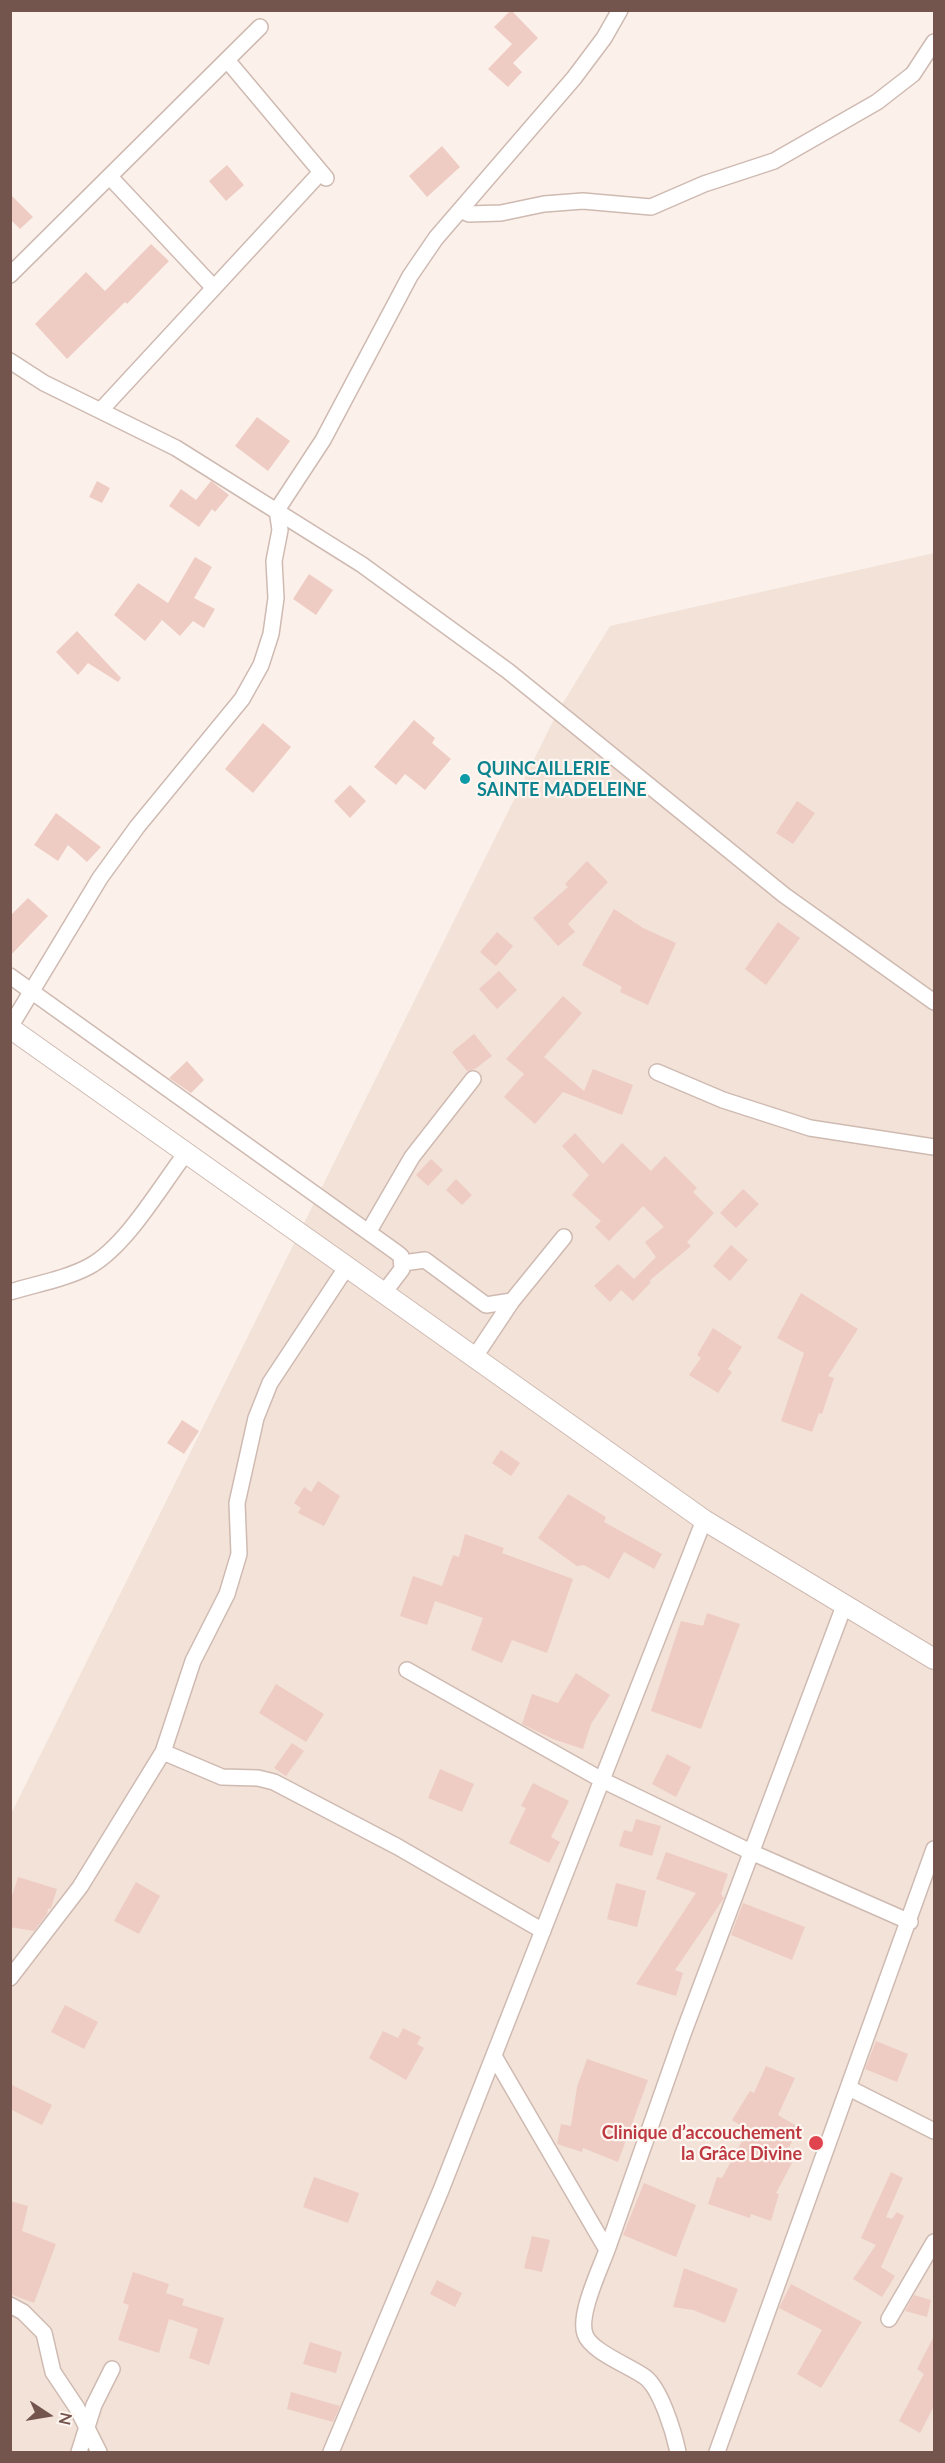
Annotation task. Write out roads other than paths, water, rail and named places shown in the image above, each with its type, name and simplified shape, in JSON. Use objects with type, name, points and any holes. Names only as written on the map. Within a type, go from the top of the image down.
[{"type":"street","points":[[621,10],[604,38],[574,78],[436,238],[410,276],[322,440],[277,510],[280,530],[274,561],[276,598],[271,634],[261,665],[242,699],[137,827],[100,878],[10,1028],[704,1520],[934,1659]]},
{"type":"street","points":[[10,275],[260,27]]},
{"type":"street","points":[[460,210],[469,214],[501,213],[544,204],[583,201],[651,207],[704,184],[774,161],[877,102],[913,74],[934,42]]},
{"type":"street","points":[[101,410],[323,175],[227,60]]},
{"type":"street","points":[[110,177],[214,288]]},
{"type":"street","points":[[10,361],[44,382],[176,448],[361,564],[508,671],[784,895],[934,1002]]},
{"type":"street","points":[[10,976],[401,1256],[402,1269],[383,1294]]},
{"type":"street","points":[[657,1072],[723,1100],[810,1128],[934,1147]]},
{"type":"street","points":[[369,1231],[412,1157],[474,1079]]},
{"type":"street","points":[[10,1292],[72,1274],[101,1259],[134,1222],[186,1153]]},
{"type":"street","points":[[474,1358],[512,1301],[564,1237]]},
{"type":"street","points":[[403,1263],[425,1260],[486,1305],[512,1301]]},
{"type":"street","points":[[10,1978],[80,1887],[163,1752],[193,1661],[227,1594],[239,1554],[237,1503],[256,1418],[270,1383],[346,1268]]},
{"type":"street","points":[[331,2452],[436,2201],[704,1520]]},
{"type":"street","points":[[678,2452],[674,2431],[647,2378],[592,2345],[585,2336],[583,2326],[589,2300],[607,2250],[843,1606]]},
{"type":"street","points":[[407,1670],[602,1780],[751,1852],[910,1922]]},
{"type":"street","points":[[163,1752],[222,1777],[258,1778],[274,1782],[398,1847],[543,1931]]},
{"type":"street","points":[[717,2452],[910,1922],[934,1849]]},
{"type":"street","points":[[494,2056],[607,2250]]},
{"type":"street","points":[[849,2088],[934,2131]]},
{"type":"street","points":[[889,2319],[934,2242]]},
{"type":"street","points":[[10,2305],[23,2312],[44,2333],[53,2372],[77,2408],[99,2452]]},
{"type":"street","points":[[79,2452],[86,2428],[112,2369]]},
{"type":"place","name":"QUINCAILLERIE SAINTE MADELEINE","points":[[465,779]]},
{"type":"place","name":"Clinique d’accouchement la Grâce Divine","points":[[816,2143]]}]
